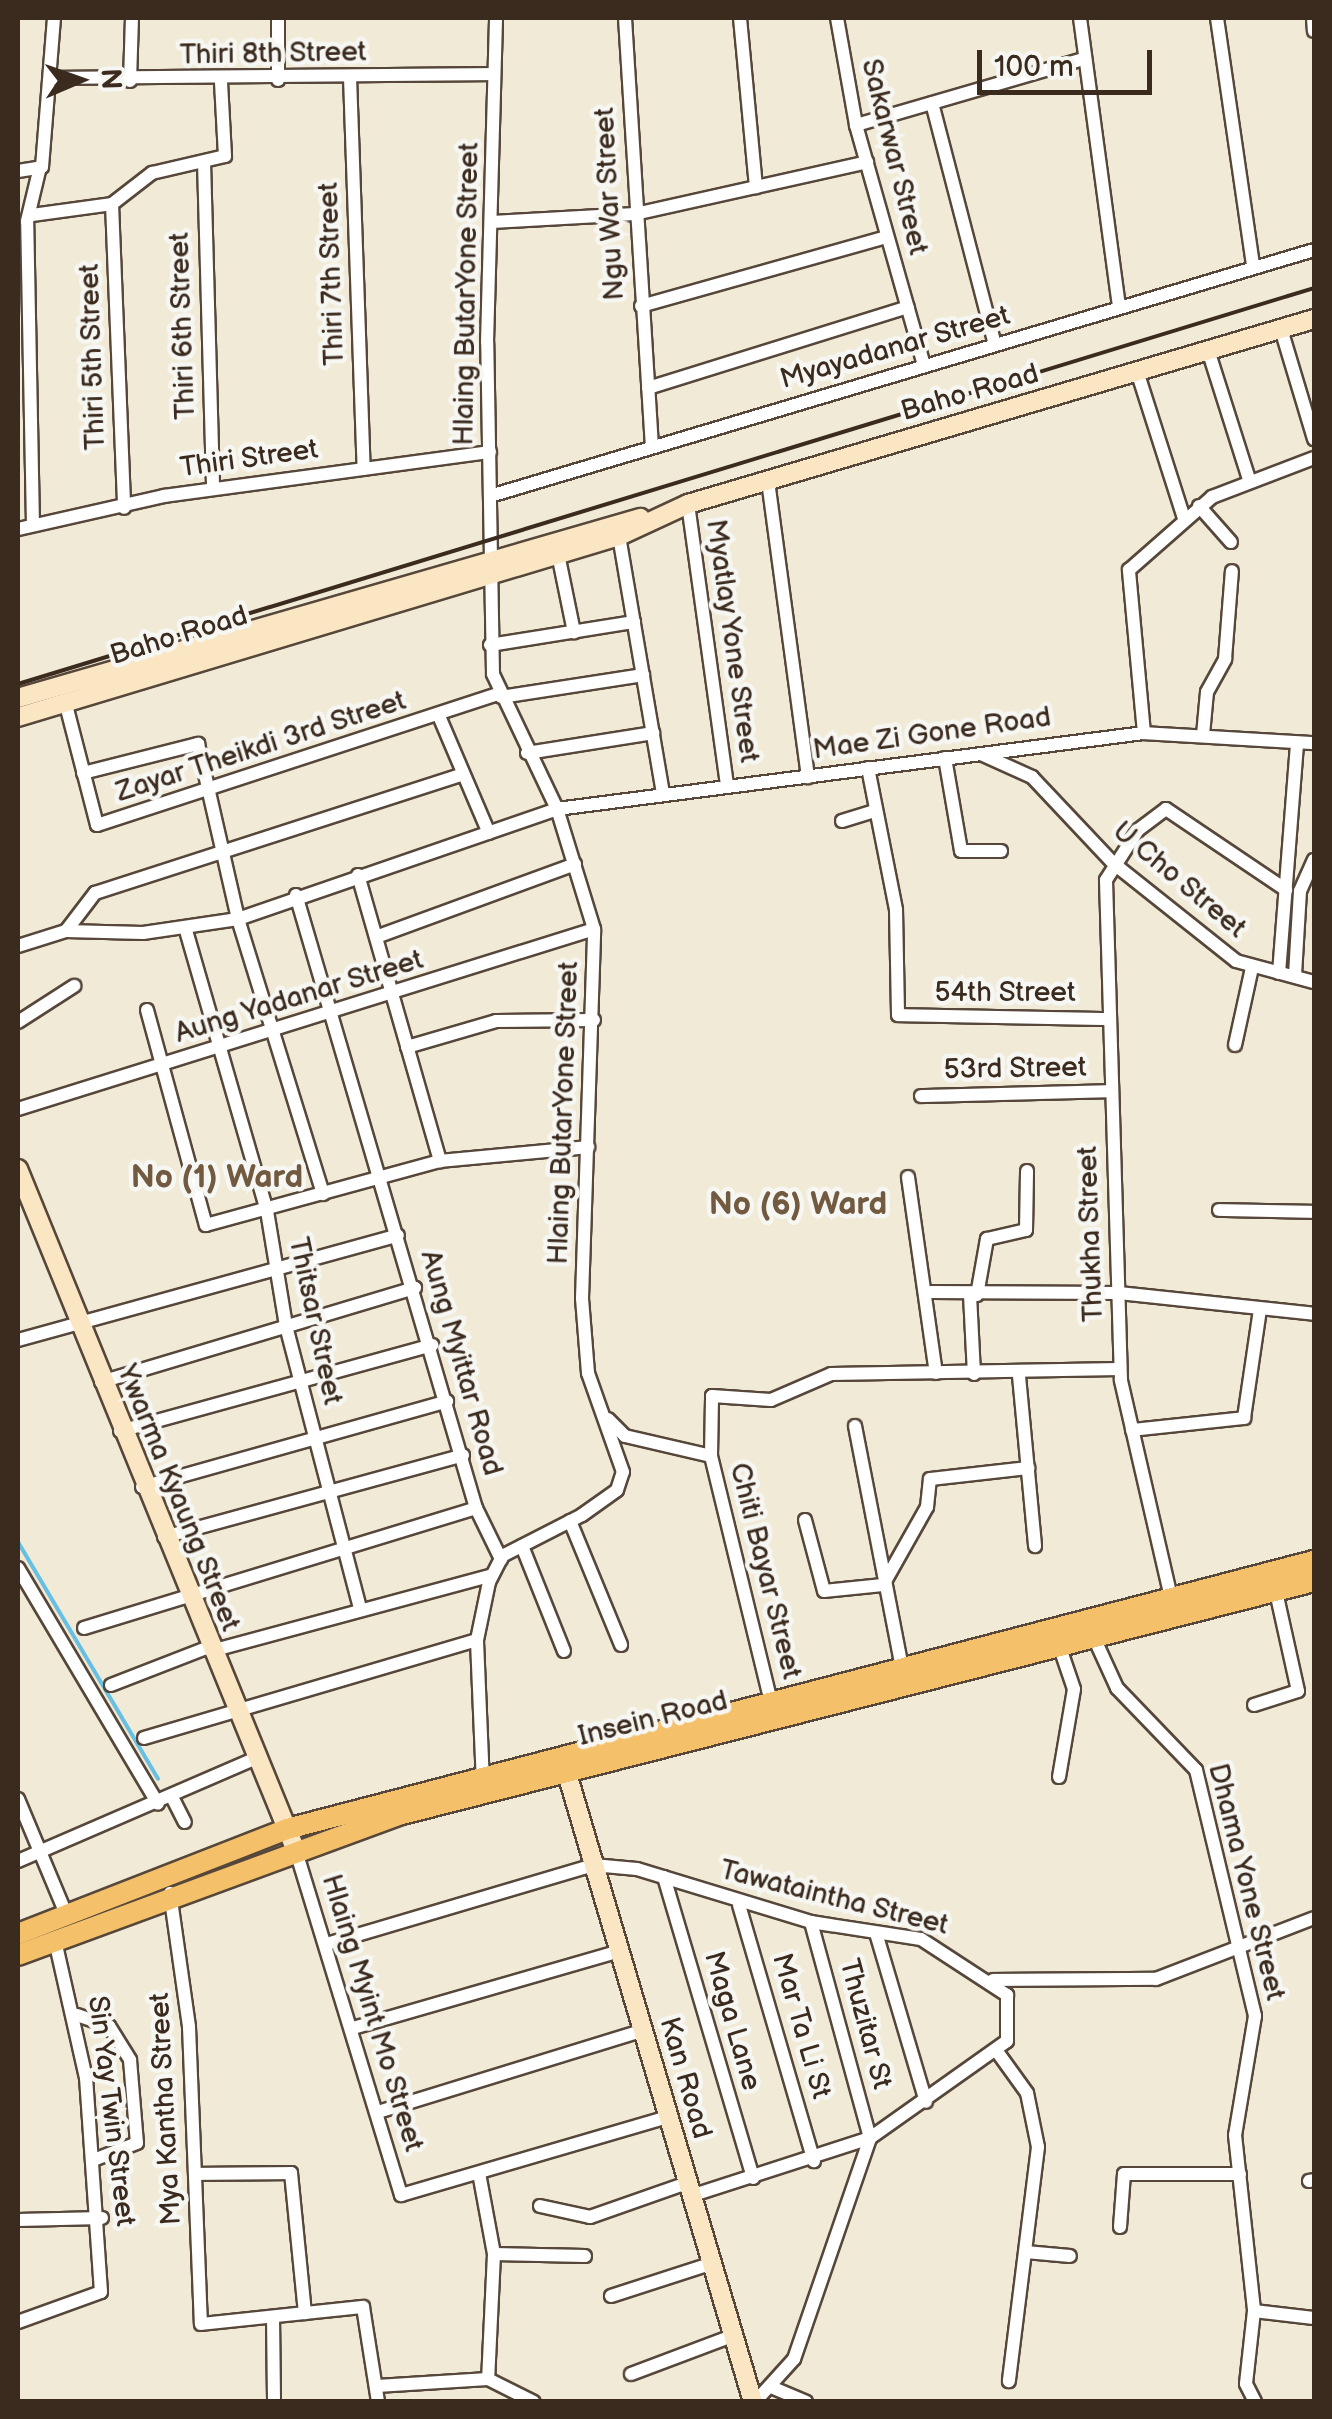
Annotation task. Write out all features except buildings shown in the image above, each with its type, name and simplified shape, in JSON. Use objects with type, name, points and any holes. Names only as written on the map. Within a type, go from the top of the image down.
[{"type":"main road","name":"Baho Road","points":[[18,716],[641,518],[1314,319]]},
{"type":"main road","name":"Baho Road","points":[[18,698],[490,566],[558,554],[619,536],[641,518]]},
{"type":"main road","name":"Ywarma Kyaung Street","points":[[18,1169],[142,1487],[291,1838]]},
{"type":"main road","name":"Insein Road","points":[[18,1934],[291,1838],[563,1761],[1272,1581],[1314,1561]]},
{"type":"main road","name":"Insein Road","points":[[1272,1581],[1314,1581]]},
{"type":"main road","name":"Insein Road","points":[[563,1761],[770,1698],[1059,1646],[1090,1628]]},
{"type":"main road","name":"Kan Road","points":[[563,1761],[754,2402]]},
{"type":"main road","name":"Insein Road","points":[[18,1954],[170,1893],[291,1838],[402,1814],[483,1783]]},
{"type":"street","points":[[33,525],[32,215],[53,78],[54,18]]},
{"type":"street","points":[[130,81],[132,18]]},
{"type":"street","points":[[278,18],[278,80]]},
{"type":"street","name":"Hlaing ButarYone Street","points":[[496,18],[490,645],[500,695],[557,809],[594,930],[582,1298],[588,1373],[623,1472],[617,1490],[500,1559]]},
{"type":"street","name":"Ngu War Street","points":[[624,18],[652,446]]},
{"type":"street","points":[[740,18],[756,187]]},
{"type":"street","name":"Sakarwar Street","points":[[837,18],[856,125],[924,365]]},
{"type":"street","points":[[1080,18],[1119,307]]},
{"type":"street","points":[[1216,18],[1253,266]]},
{"type":"street","points":[[1313,18],[1314,30]]},
{"type":"street","points":[[856,125],[1083,59]]},
{"type":"street","name":"Thiri 8th Street","points":[[53,78],[278,80],[494,74]]},
{"type":"street","name":"Thiri 7th Street","points":[[350,78],[364,469]]},
{"type":"street","points":[[32,215],[112,204],[152,173],[225,156],[222,80]]},
{"type":"street","points":[[932,103],[995,344]]},
{"type":"street","name":"Thiri 6th Street","points":[[204,162],[213,489]]},
{"type":"street","points":[[492,222],[635,214],[867,162]]},
{"type":"street","points":[[18,170],[41,169]]},
{"type":"street","name":"Thiri 5th Street","points":[[112,204],[124,508]]},
{"type":"street","points":[[641,306],[887,237]]},
{"type":"street","name":"Myayadanar Street","points":[[490,496],[1314,250]]},
{"type":"street","points":[[648,388],[908,307]]},
{"type":"street","points":[[1281,329],[1314,439]]},
{"type":"street","points":[[1208,350],[1249,479]]},
{"type":"street","points":[[1137,372],[1184,518]]},
{"type":"street","name":"Thiri Street","points":[[18,530],[213,489],[490,452]]},
{"type":"street","points":[[1144,733],[1129,570],[1200,506],[1249,479],[1314,458]]},
{"type":"street","points":[[768,480],[808,777]]},
{"type":"street","name":"Myatlay Yone Street","points":[[688,504],[727,786]]},
{"type":"street","points":[[1200,506],[1231,542]]},
{"type":"street","points":[[619,536],[663,794]]},
{"type":"street","points":[[558,554],[574,632]]},
{"type":"street","points":[[1203,735],[1207,692],[1225,659],[1232,572]]},
{"type":"street","points":[[490,645],[634,622]]},
{"type":"street","name":"Zayar Theikdi 3rd Street","points":[[83,773],[97,825],[500,695],[643,675]]},
{"type":"street","points":[[65,701],[83,773],[198,744],[238,918],[323,1194]]},
{"type":"street","points":[[439,716],[489,833]]},
{"type":"street","points":[[526,753],[653,733]]},
{"type":"street","name":"Mae Zi Gone Road","points":[[18,946],[66,931],[185,926],[238,918],[296,895],[557,809],[978,754],[1026,744],[1144,733],[1314,743]]},
{"type":"street","points":[[1279,972],[1297,742]]},
{"type":"street","points":[[1026,744],[1032,776]]},
{"type":"street","name":"U Cho Street","points":[[978,754],[1032,776],[1112,863],[1252,968],[1314,982]]},
{"type":"street","points":[[945,758],[961,851],[1001,851]]},
{"type":"street","points":[[842,821],[875,812],[868,768]]},
{"type":"street","points":[[66,931],[95,893],[462,775]]},
{"type":"street","points":[[1112,863],[1154,814],[1170,810],[1286,890]]},
{"type":"street","name":"54th Street","points":[[875,812],[896,910],[901,1017],[1109,1018]]},
{"type":"street","points":[[1295,975],[1300,891],[1314,860]]},
{"type":"street","name":"Thukha Street","points":[[1112,863],[1110,1092],[1120,1369],[1173,1607]]},
{"type":"street","points":[[376,936],[575,864]]},
{"type":"street","points":[[358,875],[440,1161]]},
{"type":"street","name":"Aung Myittar Road","points":[[296,895],[432,1345],[476,1508],[500,1559]]},
{"type":"street","name":"Thitsar Street","points":[[185,926],[268,1211],[286,1326],[359,1605]]},
{"type":"street","name":"Aung Yadanar Street","points":[[18,1108],[332,1015],[594,930]]},
{"type":"street","points":[[1235,1045],[1252,968]]},
{"type":"street","points":[[18,1022],[74,986]]},
{"type":"street","points":[[147,1010],[204,1223],[268,1211],[440,1161],[588,1146]]},
{"type":"street","points":[[407,1047],[496,1022],[594,1020]]},
{"type":"street","name":"53rd Street","points":[[921,1096],[1110,1092]]},
{"type":"street","points":[[974,1374],[974,1295],[987,1239],[1026,1230],[1027,1171]]},
{"type":"street","points":[[908,1177],[931,1292],[936,1373]]},
{"type":"street","points":[[1219,1210],[1314,1212]]},
{"type":"street","points":[[18,1340],[398,1234]]},
{"type":"street","points":[[100,1382],[414,1288]]},
{"type":"street","points":[[931,1292],[1119,1292],[1314,1314]]},
{"type":"street","points":[[1132,1430],[1244,1418],[1260,1309]]},
{"type":"street","points":[[120,1431],[300,1377],[432,1345]]},
{"type":"street","points":[[712,1456],[707,1421],[724,1390],[771,1400],[831,1374],[1019,1376],[1120,1369]]},
{"type":"street","points":[[1019,1376],[1035,1546]]},
{"type":"street","points":[[142,1487],[313,1435],[447,1401]]},
{"type":"street","name":"Chiti Bayar Street","points":[[602,1414],[625,1436],[712,1456],[770,1698]]},
{"type":"street","points":[[855,1426],[903,1674]]},
{"type":"street","points":[[164,1537],[463,1455]]},
{"type":"street","points":[[883,1585],[928,1506],[930,1479],[1028,1468]]},
{"type":"street","points":[[84,1628],[188,1592],[476,1508]]},
{"type":"street","points":[[805,1520],[824,1591],[883,1585]]},
{"type":"street","points":[[570,1521],[621,1644]]},
{"type":"street","points":[[522,1546],[564,1651]]},
{"type":"street","points":[[483,1783],[476,1640],[492,1574],[500,1559]]},
{"type":"street","points":[[18,1568],[158,1804]]},
{"type":"street","points":[[111,1685],[210,1649],[359,1605],[492,1574]]},
{"type":"street","points":[[1254,1705],[1298,1691],[1272,1581]]},
{"type":"street","name":"Dhama Yone Street","points":[[1090,1628],[1116,1688],[1196,1770],[1239,1945],[1255,2036],[1234,2135],[1254,2312],[1246,2384],[1254,2402]]},
{"type":"street","points":[[144,1738],[476,1640]]},
{"type":"street","points":[[1059,1646],[1074,1689],[1059,1777]]},
{"type":"street","points":[[18,1861],[158,1804],[256,1758]]},
{"type":"street","points":[[172,1797],[185,1822]]},
{"type":"street","points":[[18,1800],[66,1914]]},
{"type":"street","name":"Hlaing Myint Mo Street","points":[[291,1838],[330,1943],[402,2195],[479,2173]]},
{"type":"street","points":[[330,1943],[594,1865]]},
{"type":"street","name":"Tawataintha Street","points":[[594,1865],[664,1877],[740,1905],[811,1922],[922,1939],[993,1980]]},
{"type":"street","name":"Maga Lane","points":[[664,1877],[753,2178]]},
{"type":"street","name":"Mya Kantha Street","points":[[170,1893],[195,2174],[201,2324],[274,2316]]},
{"type":"street","name":"Mar Ta Li St","points":[[740,1905],[814,2161]]},
{"type":"street","points":[[993,1980],[1126,1985],[1314,1918]]},
{"type":"street","name":"Thuzitar St","points":[[811,1922],[870,2138]]},
{"type":"street","points":[[876,1934],[926,2102]]},
{"type":"street","name":"Sin Yay Twin Street","points":[[18,2322],[102,2292],[102,2218],[77,2014],[54,1940]]},
{"type":"street","points":[[353,2028],[619,1951]]},
{"type":"street","points":[[540,2206],[590,2217],[689,2189],[753,2178],[814,2161],[870,2138],[996,2050],[1012,2025],[1008,1995],[993,1980]]},
{"type":"street","points":[[77,2014],[108,2026],[130,2060],[137,2143],[96,2158]]},
{"type":"street","points":[[378,2112],[642,2031]]},
{"type":"street","points":[[996,2050],[1027,2092],[1038,2147],[1009,2381]]},
{"type":"street","points":[[488,2379],[494,2254],[479,2173],[668,2117]]},
{"type":"street","points":[[754,2402],[794,2359],[822,2290],[870,2138]]},
{"type":"street","points":[[195,2174],[291,2173],[304,2314]]},
{"type":"street","points":[[1120,2227],[1124,2174],[1240,2174]]},
{"type":"street","points":[[18,2220],[102,2218]]},
{"type":"street","points":[[1026,2252],[1070,2256]]},
{"type":"street","points":[[494,2254],[585,2256]]},
{"type":"street","points":[[611,2296],[710,2264]]},
{"type":"street","points":[[274,2402],[274,2316],[363,2307],[378,2402]]},
{"type":"street","points":[[1254,2312],[1314,2318]]},
{"type":"street","points":[[631,2374],[732,2336]]},
{"type":"street","points":[[376,2386],[488,2379],[534,2402]]},
{"type":"street","points":[[771,2387],[806,2402]]},
{"type":"waterway","points":[[18,1542],[158,1779]]},
{"type":"railway","points":[[18,684],[1314,288]]},
{"type":"district","name":"No (1) Ward","points":[[217,1178]]},
{"type":"district","name":"No (6) Ward","points":[[798,1205]]}]
